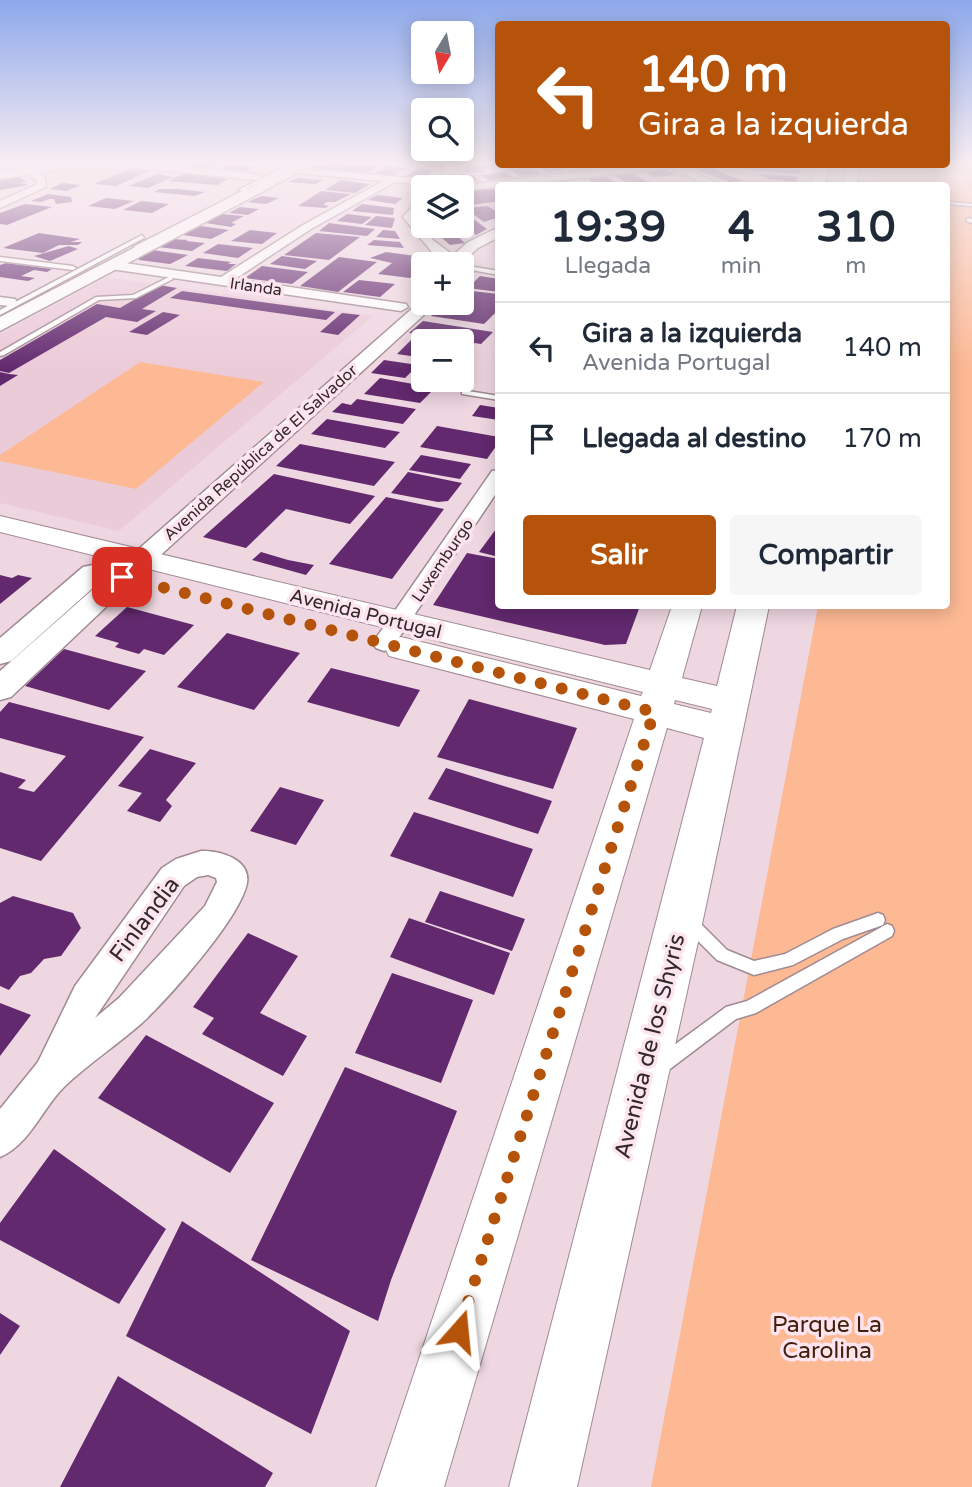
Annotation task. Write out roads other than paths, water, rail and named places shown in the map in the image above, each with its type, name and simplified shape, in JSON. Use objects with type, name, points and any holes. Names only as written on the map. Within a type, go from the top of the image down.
[{"type":"main road","points":[[2,306],[147,231]]},
{"type":"main road","points":[[0,325],[174,231]]},
{"type":"main road","name":"Avenida Portugal","points":[[0,524],[119,565]]},
{"type":"main road","name":"Avenida Portugal","points":[[0,546],[119,565],[729,716]]},
{"type":"main road","points":[[410,1487],[686,609]]},
{"type":"main road","name":"Avenida de los Shyris","points":[[543,1487],[682,915],[752,609]]},
{"type":"street","points":[[225,281],[302,231]]},
{"type":"street","points":[[468,252],[473,245],[495,233]]},
{"type":"street","points":[[426,238],[442,252]]},
{"type":"street","points":[[474,257],[495,245]]},
{"type":"street","name":"Irlanda","points":[[111,265],[401,307]]},
{"type":"street","name":"Avenida República de El Salvador","points":[[0,689],[119,565],[411,299]]},
{"type":"street","name":"Avenida República de El Salvador","points":[[0,654],[119,565],[415,315]]},
{"type":"street","name":"Luxemburgo","points":[[392,632],[495,481]]},
{"type":"street","name":"Finlandia","points":[[0,1138],[51,1075],[131,1010],[216,916],[232,883],[230,871],[219,862],[197,863],[184,868],[173,877],[87,997],[51,1075]]},
{"type":"lane","points":[[2,306],[152,231]]},
{"type":"lane","points":[[0,319],[163,231]]},
{"type":"lane","points":[[0,259],[73,268]]},
{"type":"lane","points":[[474,268],[495,271]]},
{"type":"lane","points":[[2,354],[98,298],[134,297],[171,278]]},
{"type":"lane","points":[[465,392],[495,397]]},
{"type":"lane","points":[[640,1080],[732,1012],[750,1008],[882,926],[838,934],[788,960],[754,968],[722,955],[682,915]]},
{"type":"park label","name":"Parque La Carolina","points":[[827,1337]]}]
